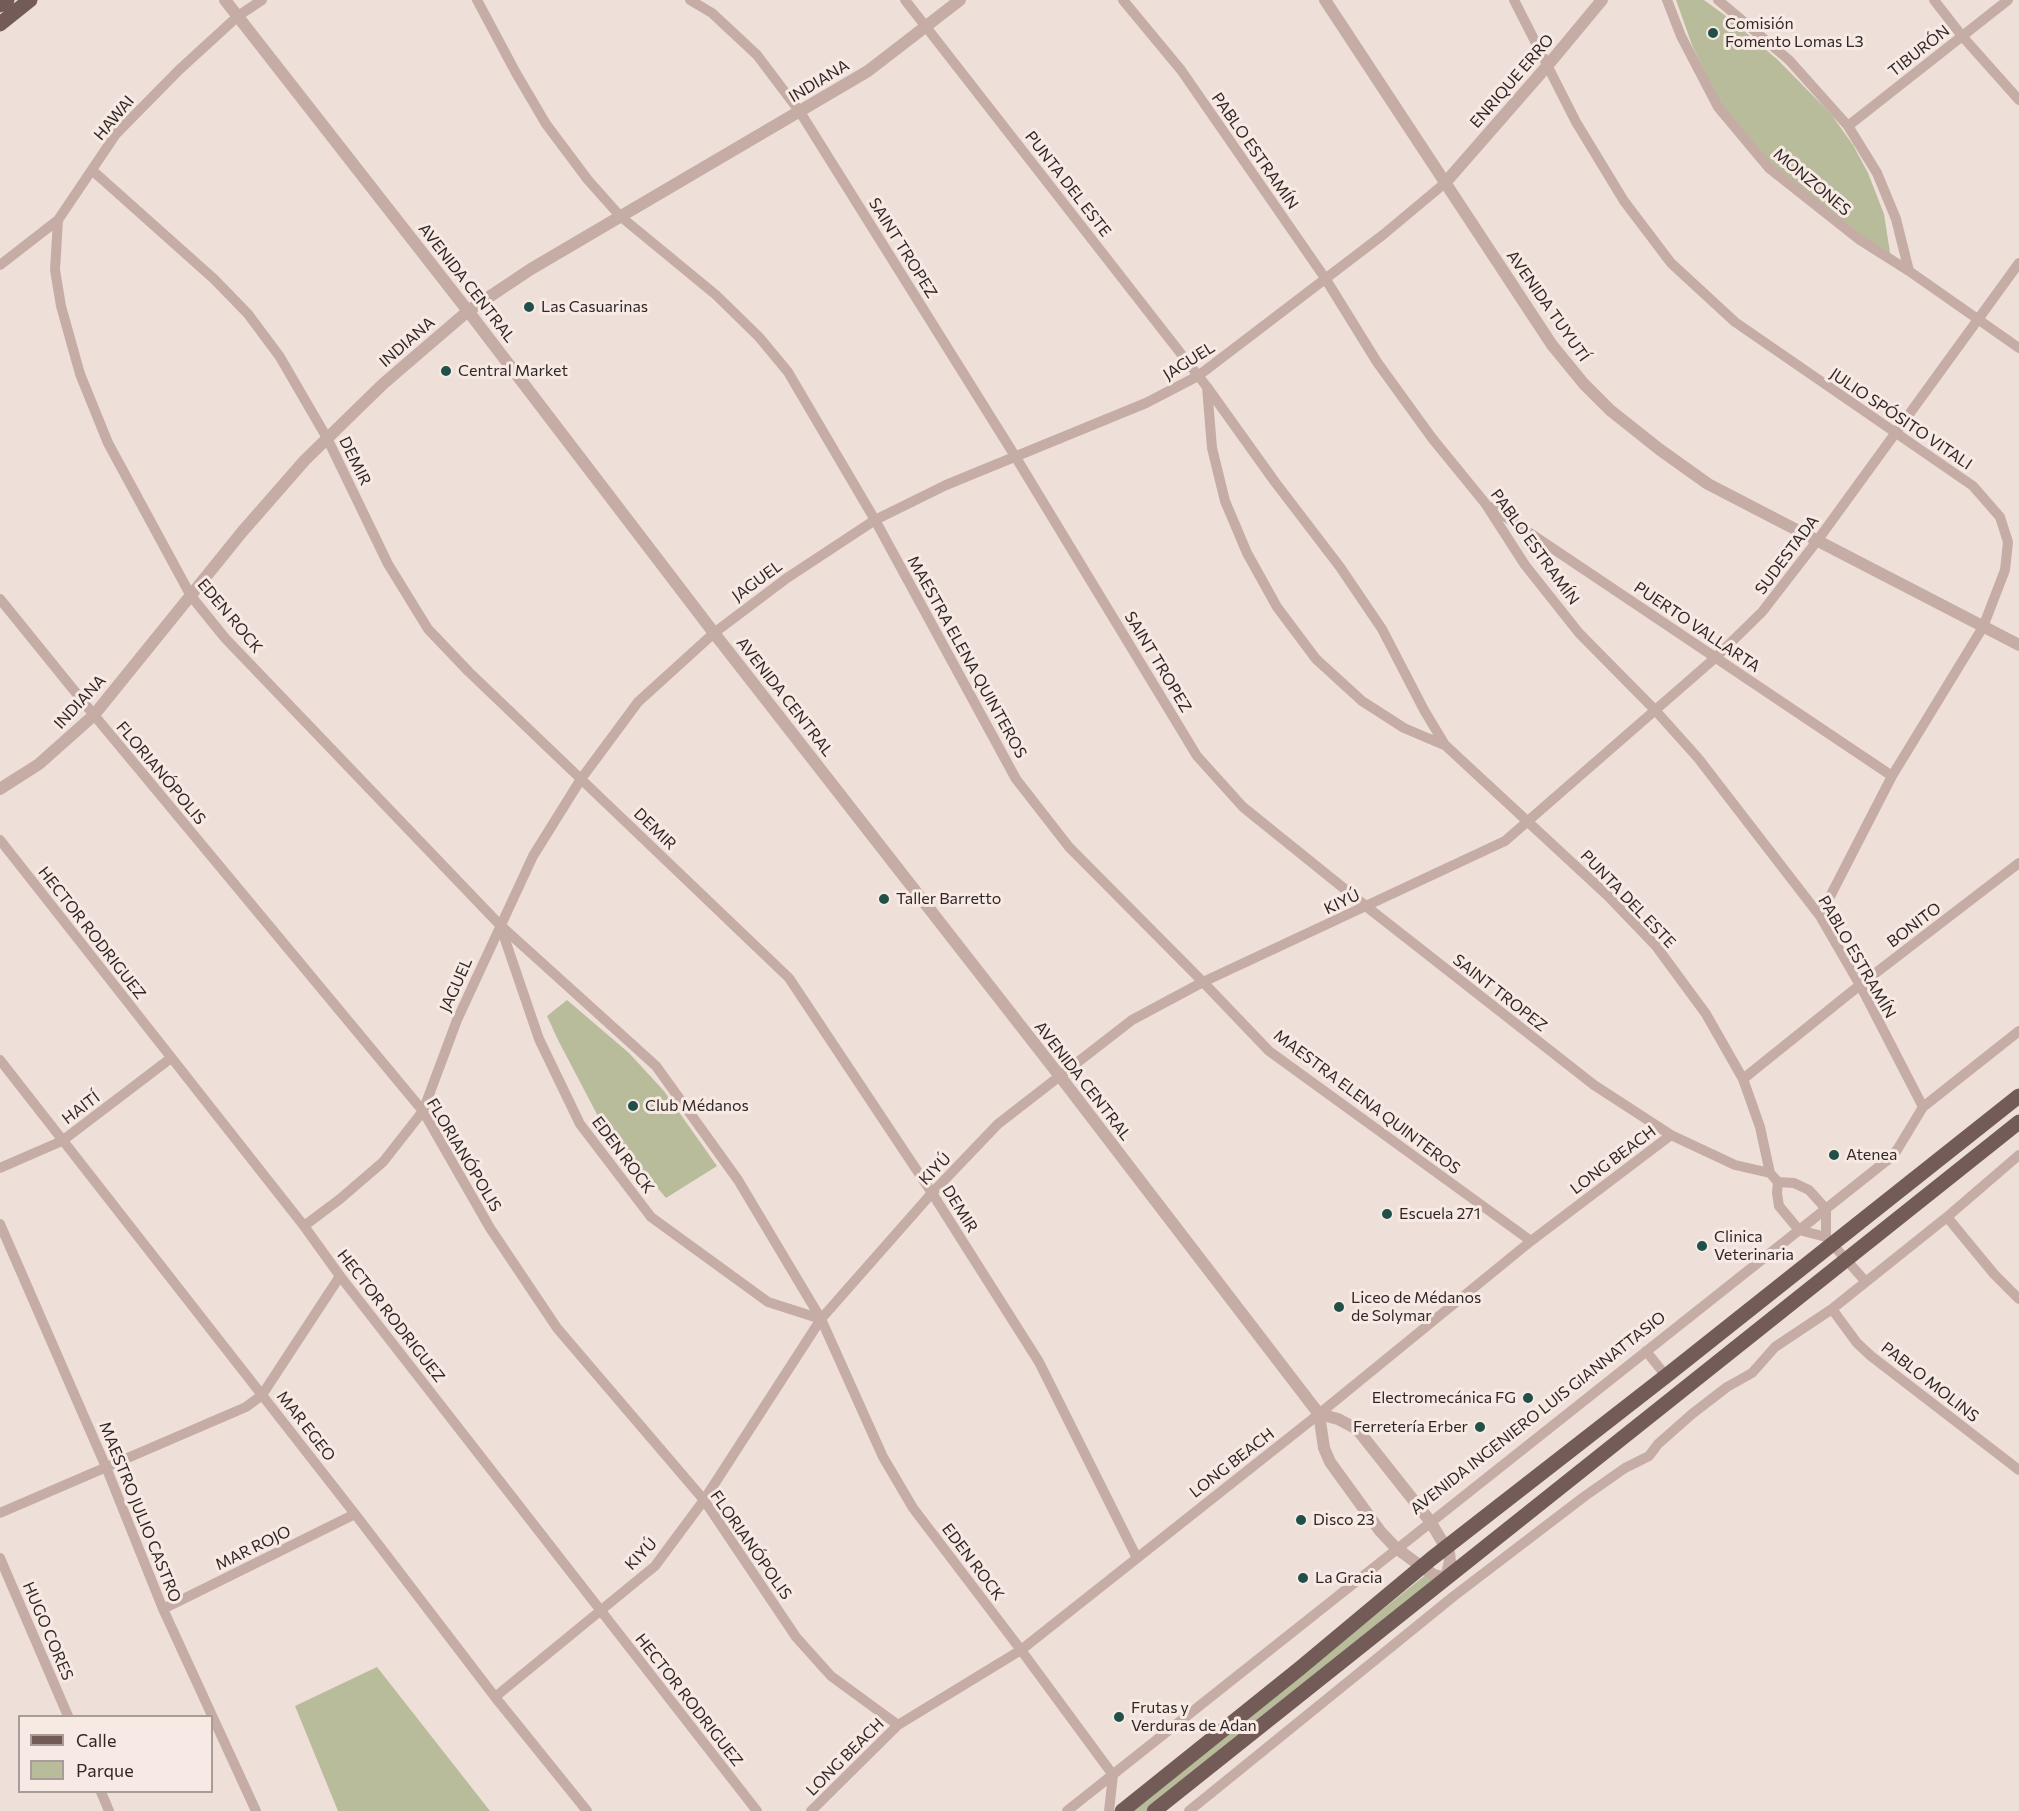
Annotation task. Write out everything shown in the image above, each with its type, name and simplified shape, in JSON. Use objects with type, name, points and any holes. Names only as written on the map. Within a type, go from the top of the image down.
[{"type":"main road","points":[[0,6],[7,0]]},
{"type":"main road","points":[[0,24],[30,0]]},
{"type":"main road","points":[[1122,1811],[1446,1547],[1666,1376],[1829,1240],[2019,1096]]},
{"type":"main road","points":[[1154,1811],[2019,1122]]},
{"type":"street","name":"AVENIDA CENTRAL","points":[[225,0],[468,311],[714,633],[1059,1075],[1319,1414],[1324,1448],[1330,1462],[1380,1531],[1396,1548],[1422,1567],[1434,1575],[1446,1578]]},
{"type":"street","name":"HAWAI","points":[[0,265],[58,220],[116,134],[179,70],[238,16],[262,0]]},
{"type":"street","name":"MAESTRA ELENA QUINTEROS","points":[[477,0],[546,124],[588,180],[620,216],[716,295],[759,337],[788,372],[875,520],[1016,779],[1069,847],[1269,1051],[1531,1241]]},
{"type":"street","name":"SAINT TROPEZ","points":[[690,0],[712,13],[758,55],[800,112],[1015,456],[1197,756],[1243,807],[1594,1085],[1671,1135],[1735,1165],[1770,1173]]},
{"type":"street","name":"PUNTA DEL ESTE","points":[[905,0],[1207,387],[1340,567],[1382,629],[1445,745],[1608,896],[1656,946],[1706,1014],[1743,1079],[1760,1127],[1770,1173]]},
{"type":"street","name":"INDIANA","points":[[0,789],[39,764],[94,716],[242,532],[327,438],[383,384],[468,311],[531,269],[868,71],[960,0]]},
{"type":"street","name":"PABLO ESTRAMÍN","points":[[1123,0],[1181,70],[1325,278],[1377,362],[1432,438],[1485,503],[1525,565],[1579,633],[1655,710],[1698,758],[1820,916],[1860,985],[1923,1107]]},
{"type":"street","name":"AVENIDA TUYUTÍ","points":[[1325,0],[1552,345],[1584,384],[1610,410],[1707,484],[2019,645]]},
{"type":"street","name":"JULIO SPÓSITO VITALI","points":[[1514,0],[1576,123],[1624,201],[1671,263],[1735,322],[1973,486],[2000,517],[2008,542],[2006,570],[1983,627],[1892,776],[1820,916]]},
{"type":"street","name":"ENRIQUE ERRO","points":[[1445,183],[1602,0]]},
{"type":"street","name":"MONZONES","points":[[1667,0],[1681,36],[1718,107],[1769,168],[1860,240],[1909,271],[2019,348]]},
{"type":"street","points":[[1718,0],[1789,60],[1848,126],[1881,182],[1896,219],[1909,271]]},
{"type":"street","points":[[1934,0],[1962,36],[2019,100]]},
{"type":"street","name":"TIBURÓN","points":[[1848,126],[2008,0]]},
{"type":"street","name":"DEMIR","points":[[93,171],[214,279],[248,314],[280,357],[327,438],[388,564],[428,629],[469,672],[789,978],[932,1193],[1039,1362],[1137,1558]]},
{"type":"street","name":"JAGUEL","points":[[304,1226],[383,1162],[423,1111],[457,1020],[533,855],[581,779],[638,702],[714,633],[786,578],[875,520],[946,485],[1146,403],[1198,376],[1265,327],[1445,183]]},
{"type":"street","name":"EDEN ROCK","points":[[58,220],[55,270],[61,306],[80,374],[108,443],[191,596],[233,646],[500,925],[656,1066],[738,1180],[821,1319],[883,1456],[912,1508],[1113,1775]]},
{"type":"street","name":"SUDESTADA","points":[[1529,821],[1715,658],[1762,612],[1817,541],[2019,262]]},
{"type":"street","name":"PUNTA DEL ESTE","points":[[1207,387],[1212,448],[1225,501],[1247,553],[1277,607],[1316,659],[1362,701],[1404,728],[1445,745]]},
{"type":"street","name":"PUERTO VALLARTA","points":[[1485,503],[1892,776]]},
{"type":"street","name":"FLORIANÓPOLIS","points":[[0,599],[94,716],[423,1111],[490,1228],[557,1328],[704,1500],[796,1637],[831,1676],[898,1725]]},
{"type":"street","name":"KIYÚ","points":[[495,1697],[655,1566],[704,1500],[821,1319],[932,1193],[998,1124],[1132,1020],[1203,982],[1505,842],[1529,821]]},
{"type":"street","name":"HECTOR RODRIGUEZ","points":[[0,840],[304,1226],[340,1276],[757,1811]]},
{"type":"street","name":"BONITO","points":[[1743,1079],[1860,985],[2019,863]]},
{"type":"street","name":"EDEN ROCK","points":[[500,925],[539,1039],[580,1124],[651,1217],[768,1302],[821,1319]]},
{"type":"street","name":"AVENIDA INGENIERO LUIS GIANNATTASIO","points":[[1067,1811],[1890,1158],[1923,1107],[2019,1031]]},
{"type":"street","name":"HAITÍ","points":[[0,1168],[62,1141],[171,1058]]},
{"type":"street","name":"MAR EGEO","points":[[0,1060],[495,1697],[587,1811]]},
{"type":"street","name":"LONG BEACH","points":[[811,1811],[898,1725],[1021,1650],[1319,1414],[1531,1241],[1671,1135]]},
{"type":"street","points":[[1189,1811],[1454,1596],[1585,1496],[1625,1468],[1649,1456],[1658,1444],[1692,1414],[1727,1387],[1752,1373],[1775,1347],[1832,1310],[2019,1155]]},
{"type":"street","points":[[1770,1173],[1778,1182],[1794,1184],[1809,1190],[1826,1209],[1829,1240]]},
{"type":"street","points":[[1778,1182],[1779,1206],[1799,1230],[1829,1240],[1866,1282]]},
{"type":"street","points":[[1947,1217],[1994,1274],[2019,1299]]},
{"type":"street","name":"MAESTRO JULIO CASTRO","points":[[0,1224],[106,1467],[163,1609],[212,1715]]},
{"type":"street","points":[[0,1513],[246,1407],[262,1395],[340,1276]]},
{"type":"street","name":"PABLO MOLINS","points":[[1832,1310],[1857,1343],[1871,1356],[2019,1470]]},
{"type":"street","points":[[1646,1351],[1666,1376]]},
{"type":"street","points":[[1319,1414],[1338,1419],[1357,1429],[1430,1521],[1446,1547],[1450,1561],[1446,1578],[1454,1596]]},
{"type":"street","name":"MAR ROJO","points":[[163,1609],[355,1514]]},
{"type":"street","name":"HUGO CORES","points":[[0,1558],[68,1715]]},
{"type":"street","name":"MAESTRO JULIO CASTRO","points":[[213,1718],[256,1811]]},
{"type":"street","points":[[1109,1811],[1113,1775]]},
{"type":"street","points":[[102,1793],[109,1811]]},
{"type":"green space","points":[[1676,0],[1704,0],[1730,19],[1778,60],[1831,114],[1853,145],[1868,173],[1884,214],[1891,259],[1771,165],[1720,105],[1692,45]]},
{"type":"green space","name":"Club Médanos","points":[[567,1000],[629,1053],[664,1091],[717,1166],[666,1198],[600,1120],[558,1040],[547,1016]]},
{"type":"green space","points":[[1428,1573],[1434,1580],[1366,1635],[1145,1811],[1130,1811]]},
{"type":"green space","points":[[377,1667],[490,1811],[338,1811],[295,1706]]},
{"type":"place","name":"Comisión Fomento Lomas L3","points":[[1713,33]]},
{"type":"place","name":"Las Casuarinas","points":[[529,307]]},
{"type":"place","name":"Central Market","points":[[446,371]]},
{"type":"place","name":"Taller Barretto","points":[[884,899]]},
{"type":"place","name":"Club Médanos","points":[[633,1106]]},
{"type":"place","name":"Atenea","points":[[1834,1155]]},
{"type":"place","name":"Escuela 271","points":[[1387,1214]]},
{"type":"place","name":"Clinica Veterinaria","points":[[1702,1246]]},
{"type":"place","name":"Liceo de Médanos de Solymar","points":[[1339,1307]]},
{"type":"place","name":"Electromecánica FG","points":[[1528,1398]]},
{"type":"place","name":"Ferretería Erber","points":[[1480,1427]]},
{"type":"place","name":"Disco 23","points":[[1301,1520]]},
{"type":"place","name":"La Gracia","points":[[1303,1578]]},
{"type":"place","name":"Frutas y Verduras de Adan","points":[[1119,1717]]}]
